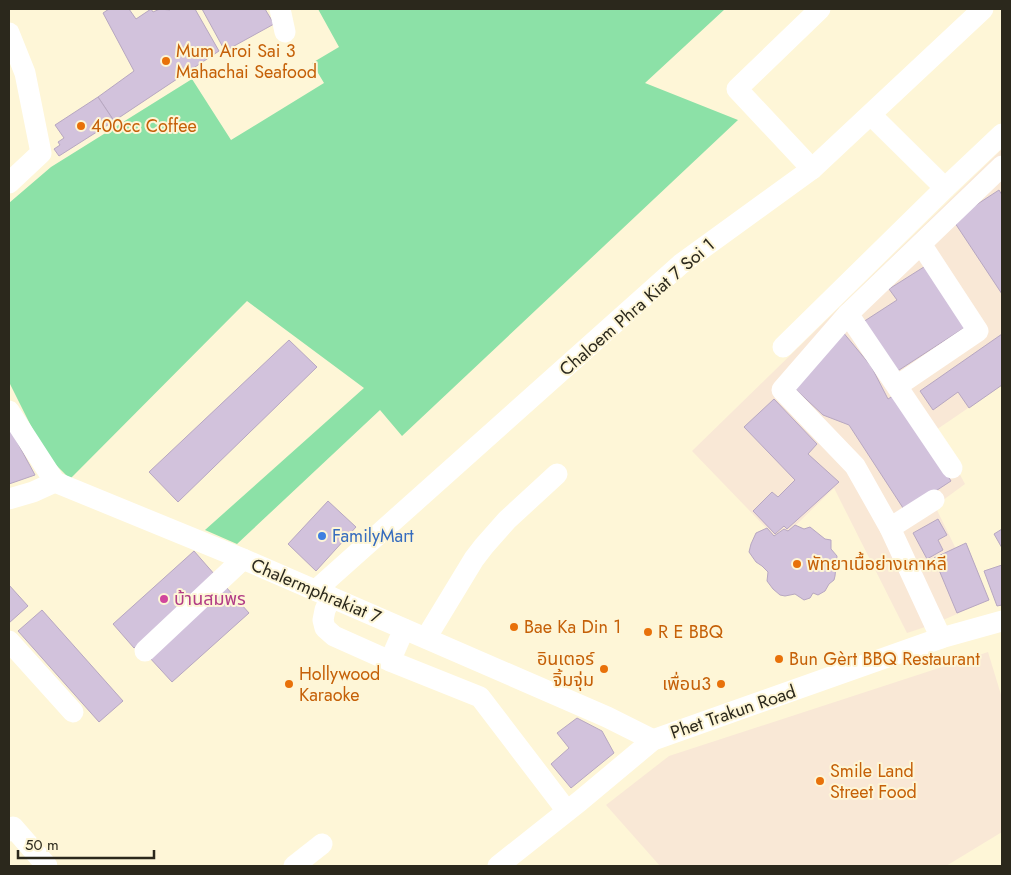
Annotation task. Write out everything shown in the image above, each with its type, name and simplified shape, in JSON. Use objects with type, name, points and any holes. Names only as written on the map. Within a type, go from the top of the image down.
[{"type":"street","points":[[280,9],[284,32]]},
{"type":"street","points":[[812,169],[737,89],[820,9]]},
{"type":"street","name":"Chaloem Phra Kiat 7 Soi 1","points":[[324,594],[682,264],[812,169],[984,9]]},
{"type":"street","points":[[9,34],[26,73],[41,153],[9,183]]},
{"type":"street","points":[[871,115],[945,188]]},
{"type":"street","points":[[783,347],[1002,134]]},
{"type":"street","points":[[940,638],[890,528],[855,466],[782,390],[848,314],[1002,166]]},
{"type":"street","points":[[897,386],[978,331],[921,244]]},
{"type":"street","points":[[848,314],[952,468]]},
{"type":"street","points":[[9,411],[55,482],[9,499]]},
{"type":"street","points":[[426,638],[474,559],[484,546],[506,520],[557,474]]},
{"type":"street","name":"Chalermphrakiat 7","points":[[55,482],[243,559],[607,717],[653,740]]},
{"type":"street","points":[[890,528],[934,500]]},
{"type":"street","points":[[145,651],[243,559]]},
{"type":"street","points":[[324,594],[325,610],[323,620],[325,628],[334,636],[480,697],[567,811]]},
{"type":"street","name":"Phet Trakun Road","points":[[498,866],[653,740],[940,638],[1002,621]]},
{"type":"street","points":[[390,661],[404,629]]},
{"type":"street","points":[[9,641],[73,712]]},
{"type":"street","points":[[9,831],[13,827],[47,866]]},
{"type":"street","points":[[294,866],[322,844]]},
{"type":"shaded area","points":[[1002,149],[1002,385],[936,430],[965,484],[935,506],[956,549],[966,543],[989,600],[934,624],[907,633],[834,488],[797,524],[788,531],[784,529],[774,536],[692,451]]},
{"type":"shaded area","name":"Smile Land Street Food","points":[[988,652],[1002,698],[1002,832],[946,866],[660,866],[606,805],[669,756]]},
{"type":"green space","points":[[318,9],[725,9],[645,83],[738,120],[402,436],[380,410],[237,544],[205,530],[364,388],[247,301],[70,479],[45,454],[9,382],[9,203],[51,167],[192,79],[231,140],[324,83],[312,63],[339,47]]},
{"type":"building","name":"Mum Aroi Sai 3 Mahachai Seafood","points":[[109,9],[129,9],[136,19],[151,9],[153,12],[160,9],[195,9],[219,51],[114,121],[98,97],[134,71],[103,13]]},
{"type":"building","points":[[202,9],[265,9],[274,24],[225,51]]},
{"type":"building","points":[[98,97],[114,121],[59,156],[54,149],[60,145],[58,142],[64,138],[55,125]]},
{"type":"building","points":[[999,190],[1002,195],[1002,294],[953,220]]},
{"type":"building","points":[[927,265],[967,326],[896,372],[863,322],[897,300],[889,289]]},
{"type":"building","points":[[842,331],[871,366],[888,399],[896,394],[951,481],[905,511],[849,425],[823,415],[791,385]]},
{"type":"building","points":[[1002,334],[1002,385],[969,408],[958,392],[933,410],[920,391]]},
{"type":"building","points":[[289,340],[317,367],[178,502],[149,472]]},
{"type":"building","points":[[774,399],[817,444],[808,454],[839,482],[787,529],[784,526],[775,534],[753,511],[772,492],[778,497],[795,480],[744,427]]},
{"type":"building","points":[[9,427],[35,475],[9,484]]},
{"type":"building","name":"FamilyMart","points":[[328,501],[356,527],[316,571],[288,544]]},
{"type":"building","points":[[938,519],[947,535],[938,540],[943,550],[927,559],[913,533]]},
{"type":"building","name":"พัทยาเนื้อย่างเกาหลี","points":[[795,525],[804,529],[810,527],[825,539],[831,540],[831,549],[837,556],[834,580],[825,591],[818,595],[813,593],[810,598],[804,600],[795,594],[780,595],[773,589],[767,581],[768,572],[756,562],[749,552],[756,533],[767,528],[774,536],[784,529],[788,531]]},
{"type":"building","points":[[1002,529],[1002,548],[994,534]]},
{"type":"building","points":[[966,543],[989,600],[957,613],[934,558]]},
{"type":"building","name":"บ้านสมพร","points":[[194,551],[215,575],[134,648],[113,624]]},
{"type":"building","points":[[1002,565],[1002,605],[997,606],[984,571]]},
{"type":"building","points":[[9,585],[28,606],[9,623]]},
{"type":"building","points":[[226,587],[249,613],[172,682],[149,657]]},
{"type":"building","points":[[42,610],[123,701],[99,722],[18,631]]},
{"type":"building","points":[[577,718],[602,731],[614,753],[571,788],[551,764],[569,748],[557,733]]},
{"type":"place","name":"Mum Aroi Sai 3 Mahachai Seafood","points":[[166,61]]},
{"type":"place","name":"400cc Coffee","points":[[81,126]]},
{"type":"place","name":"FamilyMart","points":[[322,536]]},
{"type":"place","name":"พัทยาเนื้อย่างเกาหลี","points":[[797,564]]},
{"type":"place","name":"บ้านสมพร","points":[[164,599]]},
{"type":"place","name":"Bae Ka Din 1","points":[[514,627]]},
{"type":"place","name":"R E BBQ","points":[[648,632]]},
{"type":"place","name":"Bun Gèrt BBQ Restaurant","points":[[779,659]]},
{"type":"place","name":"อินเตอร์ จิ้มจุ่ม","points":[[604,669]]},
{"type":"place","name":"Hollywood Karaoke","points":[[289,684]]},
{"type":"place","name":"เพื่อน3","points":[[721,684]]},
{"type":"place","name":"Smile Land Street Food","points":[[820,781]]}]
